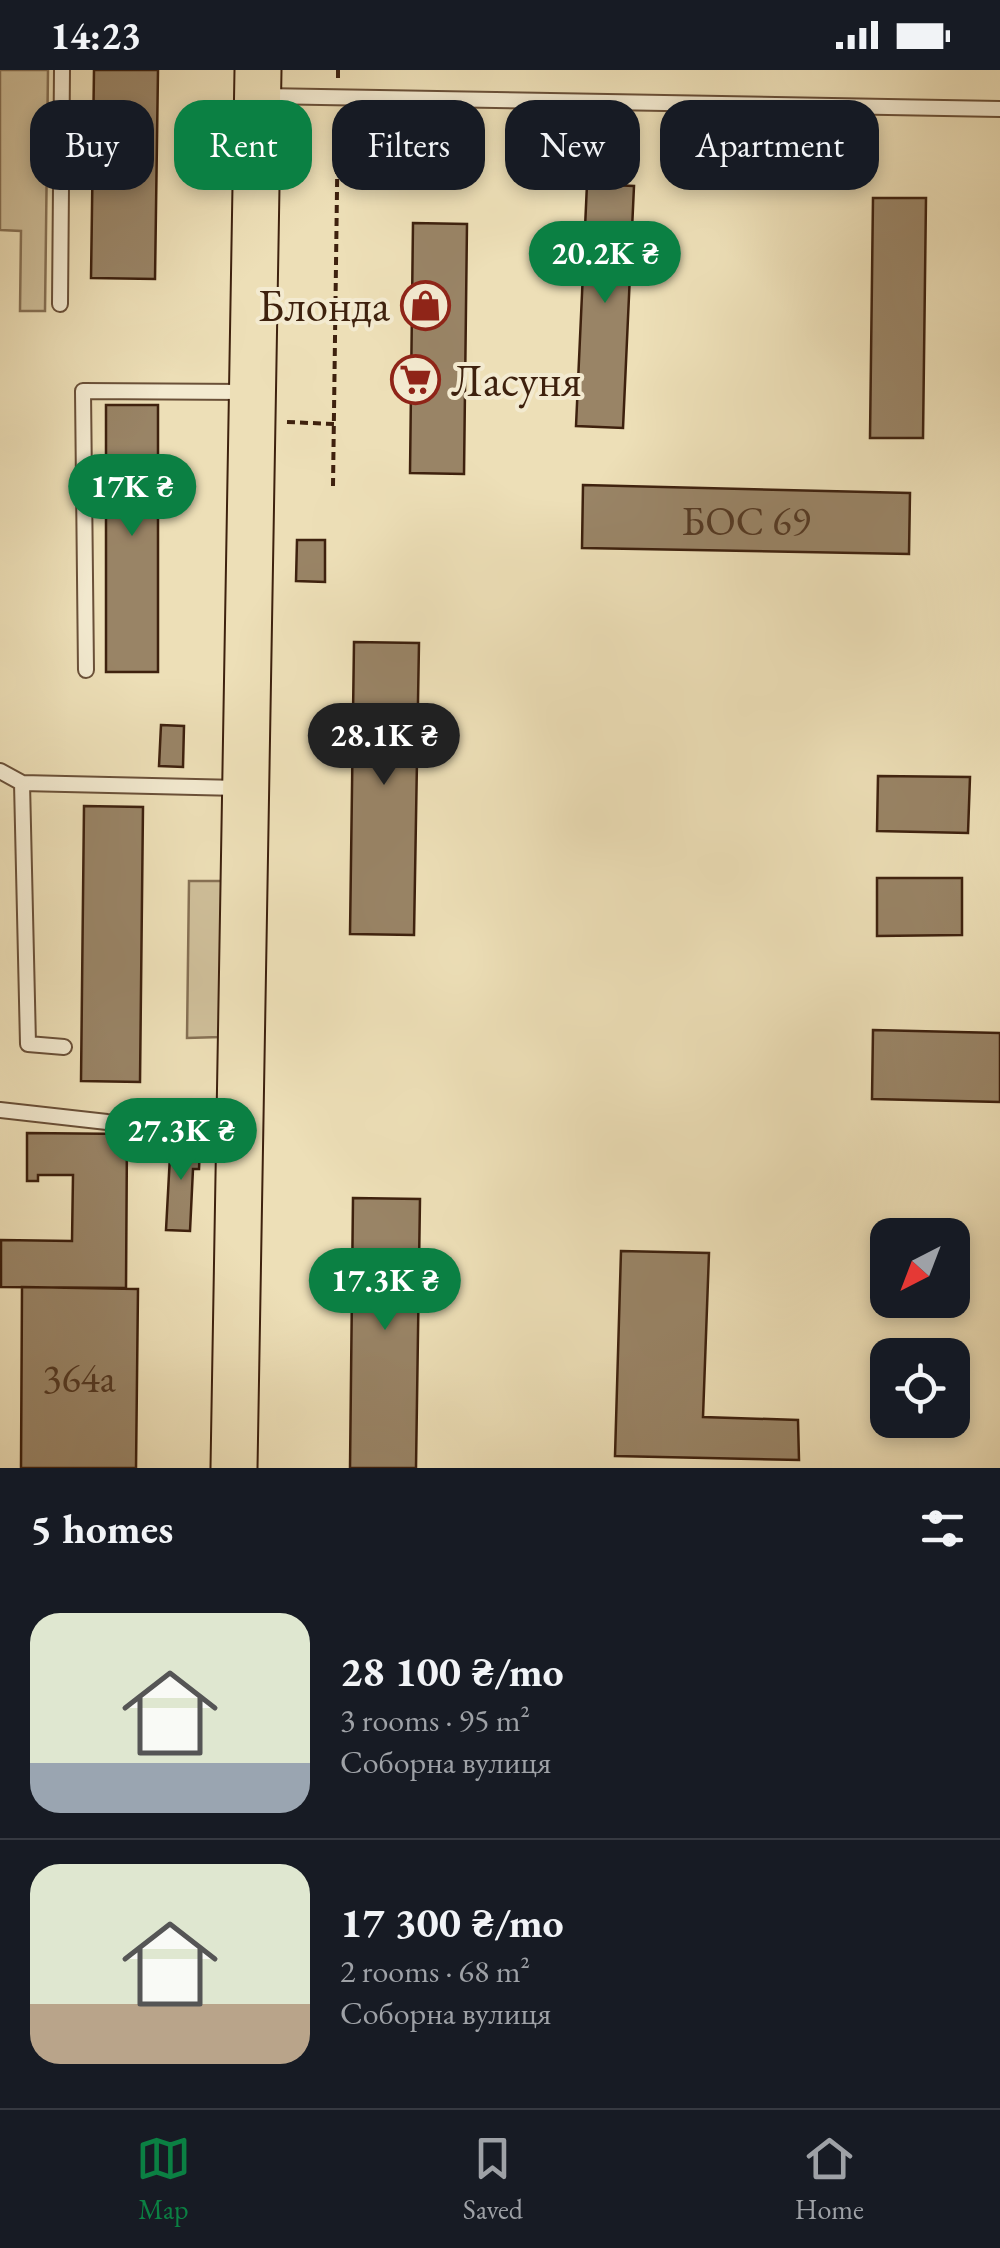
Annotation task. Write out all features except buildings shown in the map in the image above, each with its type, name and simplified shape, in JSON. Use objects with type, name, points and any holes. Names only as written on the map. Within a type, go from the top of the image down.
[{"type":"main road","points":[[234,1468],[258,83]]},
{"type":"lane","points":[[60,304],[62,70]]},
{"type":"lane","points":[[258,83],[338,97],[1000,109]]},
{"type":"lane","points":[[86,670],[83,392],[252,392]]},
{"type":"lane","points":[[0,770],[22,784],[244,788]]},
{"type":"lane","points":[[22,784],[28,1044],[64,1047]]},
{"type":"lane","points":[[0,1110],[107,1122],[240,1126]]},
{"type":"path","points":[[333,486],[338,70]]},
{"type":"path","points":[[287,422],[334,424]]},
{"type":"shaded area","points":[[0,70],[48,70],[48,100],[30,100],[30,190],[47,190],[45,311],[20,311],[21,231],[0,230]]},
{"type":"shaded area","points":[[189,881],[223,881],[220,1037],[187,1038]]},
{"type":"place","name":"Блонда","points":[[425,305]]},
{"type":"place","name":"Ласуня","points":[[416,380]]}]
